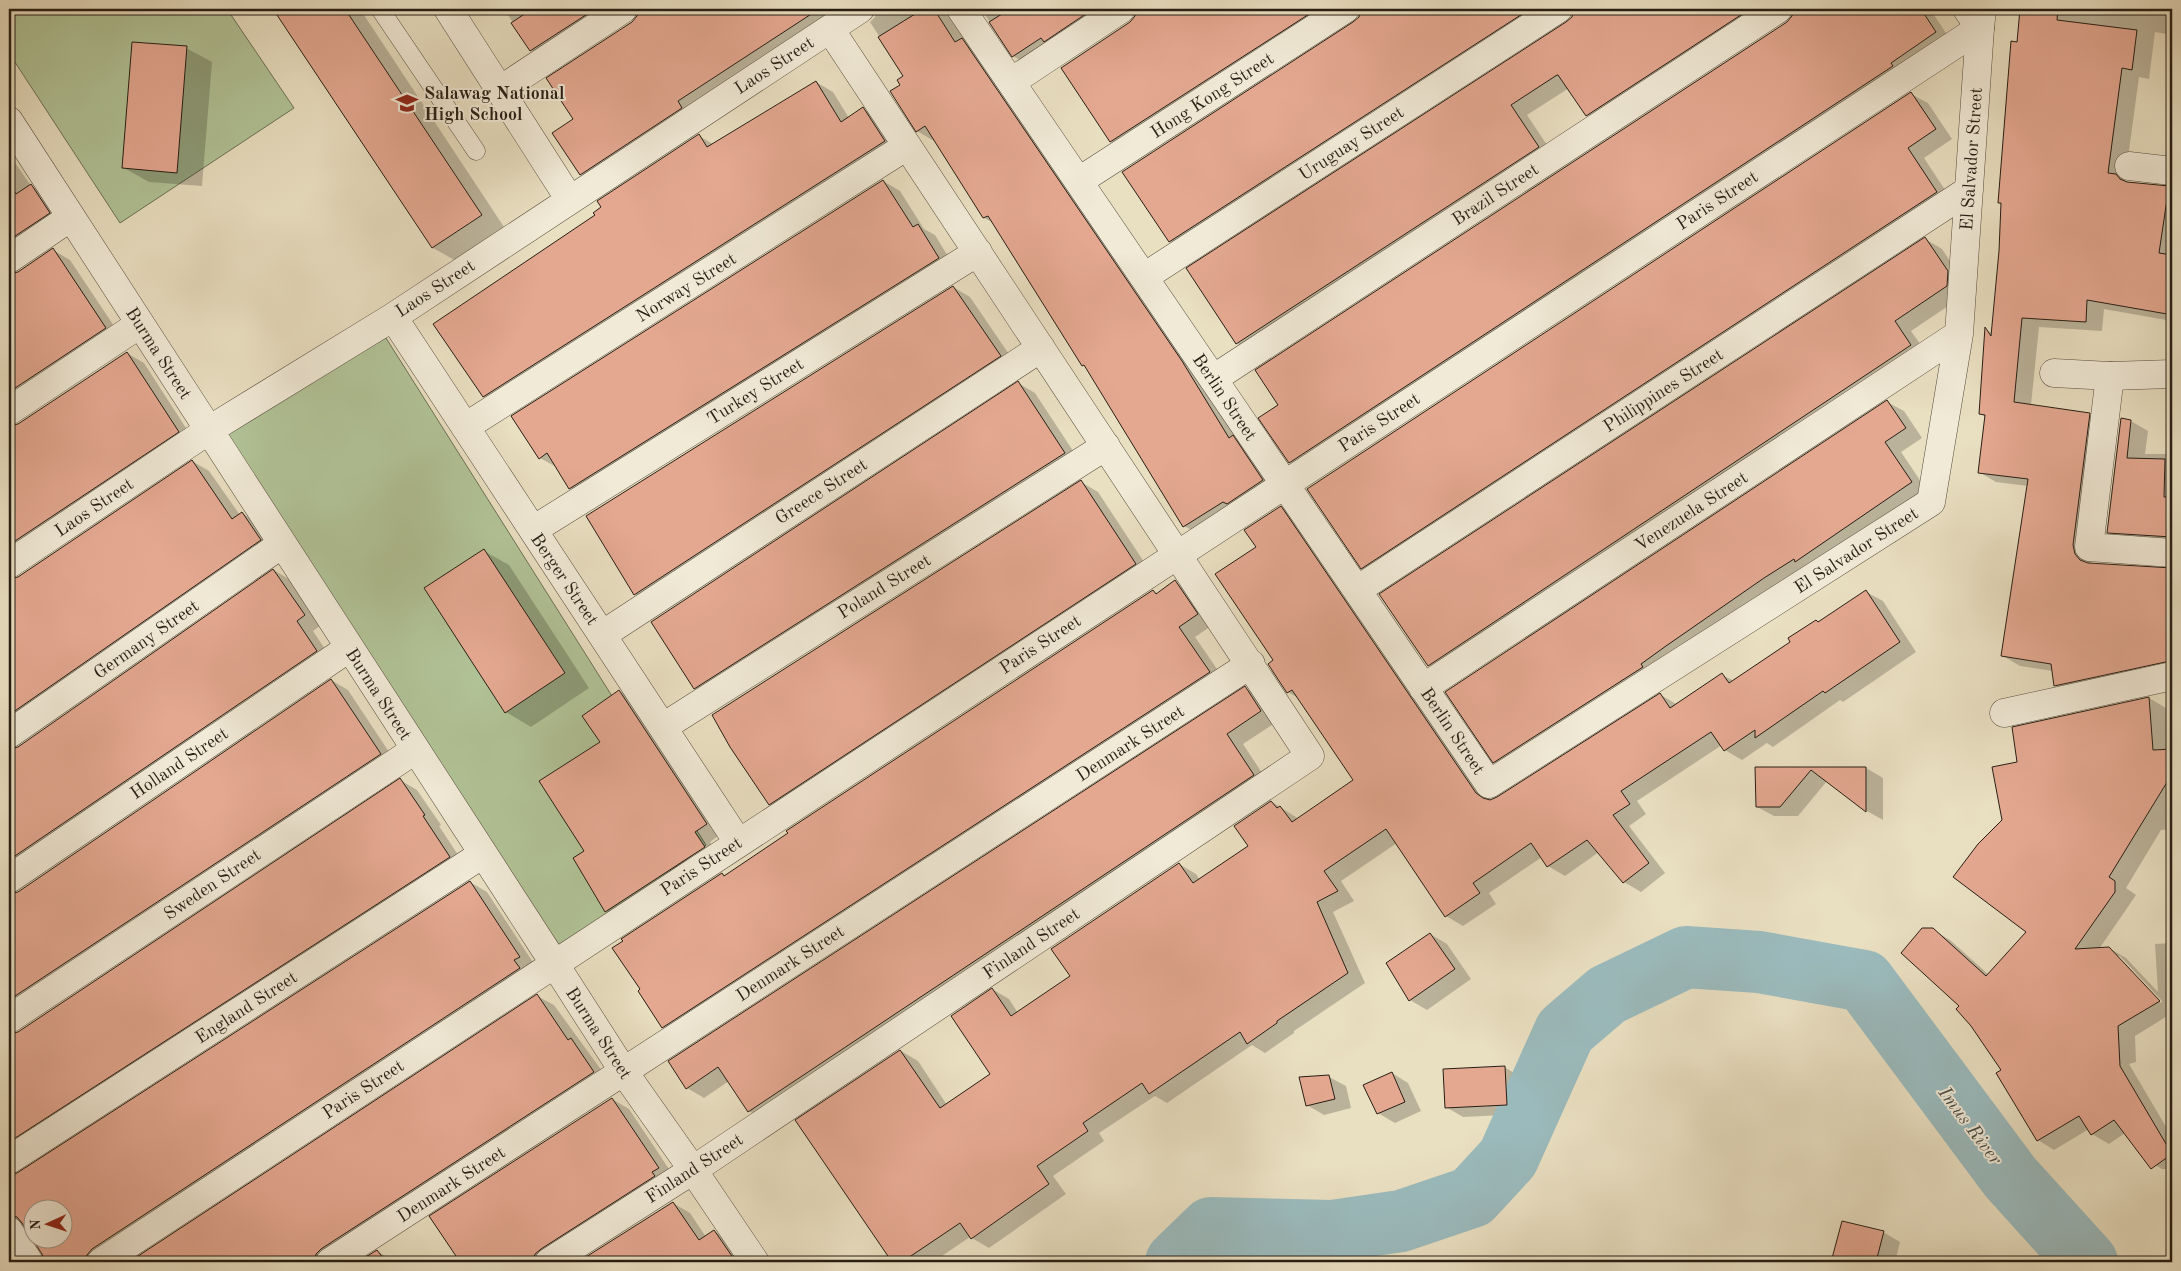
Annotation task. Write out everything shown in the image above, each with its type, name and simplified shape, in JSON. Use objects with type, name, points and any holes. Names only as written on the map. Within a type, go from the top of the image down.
[{"type":"street","points":[[448,9],[570,200]]},
{"type":"street","points":[[500,90],[623,9]]},
{"type":"street","name":"Laos Street","points":[[9,564],[209,430],[392,317],[860,9]]},
{"type":"street","name":"Berlin Street","points":[[961,9],[1489,784]]},
{"type":"street","points":[[1011,82],[1121,9]]},
{"type":"street","name":"Hong Kong Street","points":[[1079,182],[1345,9]]},
{"type":"street","name":"Uruguay Street","points":[[1144,277],[1558,9]]},
{"type":"street","name":"Brazil Street","points":[[1213,379],[1778,9]]},
{"type":"street","name":"El Salvador Street","points":[[1489,784],[1931,502],[1959,334],[1970,190],[1976,15]]},
{"type":"street","name":"Paris Street","points":[[101,1262],[1284,484],[1976,15]]},
{"type":"street","name":"Finland Street","points":[[549,1262],[693,1170],[1310,756],[830,28]]},
{"type":"street","name":"Burma Street","points":[[9,121],[624,1072],[755,1262]]},
{"type":"street","name":"Norway Street","points":[[465,427],[907,146]]},
{"type":"street","points":[[2129,166],[2172,171]]},
{"type":"street","name":"Philippines Street","points":[[1357,590],[1970,190]]},
{"type":"street","points":[[9,259],[71,218]]},
{"type":"street","name":"Turkey Street","points":[[533,530],[978,252]]},
{"type":"street","name":"Berger Street","points":[[392,317],[738,842]]},
{"type":"street","points":[[9,411],[140,324]]},
{"type":"street","name":"Venezuela Street","points":[[1423,688],[1959,334]]},
{"type":"street","name":"Greece Street","points":[[602,635],[1041,348]]},
{"type":"street","points":[[2054,373],[2110,376],[2172,374]]},
{"type":"street","points":[[2110,376],[2089,548],[2172,553]]},
{"type":"street","name":"Poland Street","points":[[662,727],[1106,446]]},
{"type":"street","name":"Germany Street","points":[[9,734],[282,544]]},
{"type":"street","name":"Holland Street","points":[[9,879],[350,648]]},
{"type":"street","name":"Denmark Street","points":[[330,1262],[1251,664]]},
{"type":"street","points":[[2004,714],[2172,676]]},
{"type":"street","name":"Sweden Street","points":[[9,1019],[415,750]]},
{"type":"street","name":"England Street","points":[[9,1160],[483,854]]},
{"type":"street","points":[[9,1231],[29,1262]]},
{"type":"lane","points":[[380,9],[476,151]]},
{"type":"green space","points":[[9,9],[227,9],[294,108],[120,223],[9,53]]},
{"type":"green space","points":[[386,338],[706,845],[555,955],[218,435]]},
{"type":"building","points":[[273,9],[345,9],[482,215],[432,248]]},
{"type":"building","points":[[532,9],[595,9],[530,51],[511,23]]},
{"type":"building","points":[[639,9],[819,9],[678,101],[682,108],[580,175],[552,133],[573,119],[546,78],[632,22],[637,16]]},
{"type":"building","points":[[923,9],[934,9],[955,42],[962,38],[1182,361],[1229,438],[1233,435],[1263,480],[1227,504],[1223,502],[1183,527],[1084,365],[1082,366],[988,216],[983,218],[925,126],[916,132],[890,91],[900,85],[897,80],[903,76],[878,37]]},
{"type":"building","points":[[1010,9],[1093,9],[1044,42],[1041,38],[1012,57],[989,22]]},
{"type":"building","points":[[1137,9],[1317,9],[1110,142],[1061,68],[1130,22],[1135,16]]},
{"type":"building","points":[[1361,9],[1530,9],[1169,242],[1122,172],[1353,22],[1359,17]]},
{"type":"building","points":[[1574,9],[1750,9],[1586,116],[1557,75],[1511,105],[1539,147],[1236,344],[1186,268],[1566,22],[1572,17]]},
{"type":"building","points":[[1794,9],[1921,9],[1936,32],[1891,63],[1893,66],[1289,463],[1258,418],[1278,405],[1255,370],[1787,22],[1792,16]]},
{"type":"building","points":[[2020,9],[2058,9],[2057,20],[2137,30],[2132,70],[2122,68],[2108,173],[2116,174],[2120,179],[2127,182],[2169,186],[2159,253],[2172,255],[2172,282],[2167,314],[2087,300],[2086,322],[2022,318],[2014,402],[2090,413],[2073,545],[2075,554],[2080,560],[2088,563],[2172,568],[2170,661],[2054,686],[2051,664],[2001,656],[2028,479],[1978,473],[1985,415],[1979,414],[1985,327],[1991,336],[1999,251],[2001,203],[1998,203],[2011,41],[2017,42]]},
{"type":"building","points":[[132,42],[187,46],[177,173],[122,168]]},
{"type":"building","points":[[816,81],[841,122],[863,107],[885,141],[483,397],[433,324],[595,215],[593,213],[601,207],[597,201],[699,134],[707,147]]},
{"type":"building","points":[[1911,92],[1936,129],[1908,148],[1937,192],[1361,569],[1307,489]]},
{"type":"building","points":[[883,180],[913,227],[918,224],[939,258],[569,489],[547,453],[539,459],[511,416]]},
{"type":"building","points":[[9,183],[16,194],[31,184],[50,213],[9,240]]},
{"type":"building","points":[[1925,237],[1948,271],[1947,286],[1895,321],[1911,345],[1428,666],[1379,594]]},
{"type":"building","points":[[53,248],[106,328],[9,392],[9,274],[18,272]]},
{"type":"building","points":[[953,286],[1001,356],[634,595],[586,516]]},
{"type":"building","points":[[127,352],[179,432],[9,545],[9,426],[18,424]]},
{"type":"building","points":[[1018,381],[1065,453],[694,689],[651,622]]},
{"type":"building","points":[[1887,400],[1906,428],[1885,442],[1912,482],[1795,562],[1794,559],[1764,578],[1641,664],[1643,667],[1493,763],[1445,692]]},
{"type":"building","points":[[2121,418],[2131,420],[2127,458],[2165,459],[2164,497],[2172,497],[2172,537],[2107,533]]},
{"type":"building","points":[[192,460],[232,519],[242,512],[261,540],[9,715],[9,579],[18,577]]},
{"type":"building","points":[[1081,480],[1136,564],[769,805],[730,747],[712,715]]},
{"type":"building","points":[[1281,506],[1476,793],[1490,800],[1660,693],[1670,708],[1722,673],[1729,683],[1790,642],[1788,638],[1816,620],[1818,622],[1866,590],[1900,642],[1825,693],[1823,691],[1755,738],[1755,730],[1724,751],[1711,732],[1621,791],[1630,804],[1613,815],[1649,863],[1623,883],[1587,840],[1547,867],[1531,843],[1473,883],[1480,893],[1445,917],[1386,829],[1324,871],[1338,891],[1317,902],[1348,973],[1277,1021],[1277,1023],[1247,1044],[1240,1032],[1149,1094],[1142,1083],[1083,1123],[1088,1131],[1037,1166],[1049,1184],[971,1239],[960,1223],[902,1262],[892,1262],[795,1120],[900,1050],[940,1108],[990,1074],[951,1016],[992,988],[1011,1016],[1070,976],[1051,949],[1179,863],[1193,883],[1248,846],[1234,826],[1271,801],[1277,808],[1280,806],[1292,822],[1353,780],[1292,690],[1287,693],[1268,664],[1273,660],[1215,574],[1256,547],[1244,530]]},
{"type":"building","points":[[484,549],[565,673],[505,713],[424,588]]},
{"type":"building","points":[[273,569],[305,615],[297,621],[317,651],[9,860],[9,749],[18,747]]},
{"type":"building","points":[[1175,580],[1198,614],[1179,627],[1210,672],[662,1028],[638,991],[640,989],[612,948],[623,941],[621,939],[722,873],[724,876],[788,833],[786,831],[1153,590],[1156,594]]},
{"type":"building","points":[[331,679],[381,754],[9,1000],[9,894],[18,892]]},
{"type":"building","points":[[1245,686],[1261,711],[1227,734],[1254,775],[748,1112],[718,1067],[686,1089],[668,1061]]},
{"type":"building","points":[[619,690],[707,824],[695,832],[705,847],[605,912],[573,858],[584,851],[539,781],[600,742],[582,716]]},
{"type":"building","points":[[2149,697],[2153,750],[2172,749],[2172,774],[2109,877],[2115,881],[2115,892],[2075,949],[2109,947],[2160,1001],[2118,1026],[2120,1066],[2172,1154],[2151,1169],[2114,1120],[2091,1135],[2079,1116],[2037,1141],[1996,1073],[2001,1070],[1971,1026],[1956,1009],[1959,1006],[1901,953],[1922,928],[1933,928],[1986,976],[2026,932],[1953,877],[1978,844],[2002,820],[1992,767],[2017,762],[2012,727]]},
{"type":"building","points":[[1755,767],[1866,767],[1866,812],[1811,770],[1780,807],[1756,807]]},
{"type":"building","points":[[400,778],[450,857],[9,1142],[9,1034],[18,1032]]},
{"type":"building","points":[[470,881],[520,957],[514,960],[520,968],[92,1249],[87,1255],[85,1262],[44,1262],[38,1248],[72,1248],[72,1198],[22,1198],[22,1223],[17,1217],[9,1215],[9,1175],[17,1173]]},
{"type":"building","points":[[1430,933],[1455,969],[1409,1001],[1386,963]]},
{"type":"building","points":[[537,994],[568,1040],[571,1038],[594,1072],[321,1249],[316,1254],[314,1262],[129,1262]]},
{"type":"building","points":[[1505,1066],[1507,1105],[1445,1108],[1443,1069]]},
{"type":"building","points":[[1392,1072],[1405,1102],[1377,1114],[1363,1085]]},
{"type":"building","points":[[1329,1075],[1335,1099],[1306,1106],[1299,1077]]},
{"type":"building","points":[[612,1098],[659,1168],[652,1172],[655,1176],[541,1249],[535,1254],[533,1262],[460,1262],[429,1216]]},
{"type":"building","points":[[673,1202],[699,1240],[714,1230],[736,1262],[578,1262]]},
{"type":"building","points":[[1842,1221],[1884,1231],[1876,1262],[1831,1262]]},
{"type":"building","points":[[377,1250],[386,1262],[358,1262]]},
{"type":"waterway","name":"Imus River","points":[[1176,1262],[1211,1228],[1333,1231],[1401,1221],[1472,1197],[1508,1158],[1565,1031],[1607,995],[1686,957],[1759,962],[1864,981],[2010,1177],[2087,1262]]},
{"type":"place","name":"Salawag National High School","points":[[407,103]]}]
